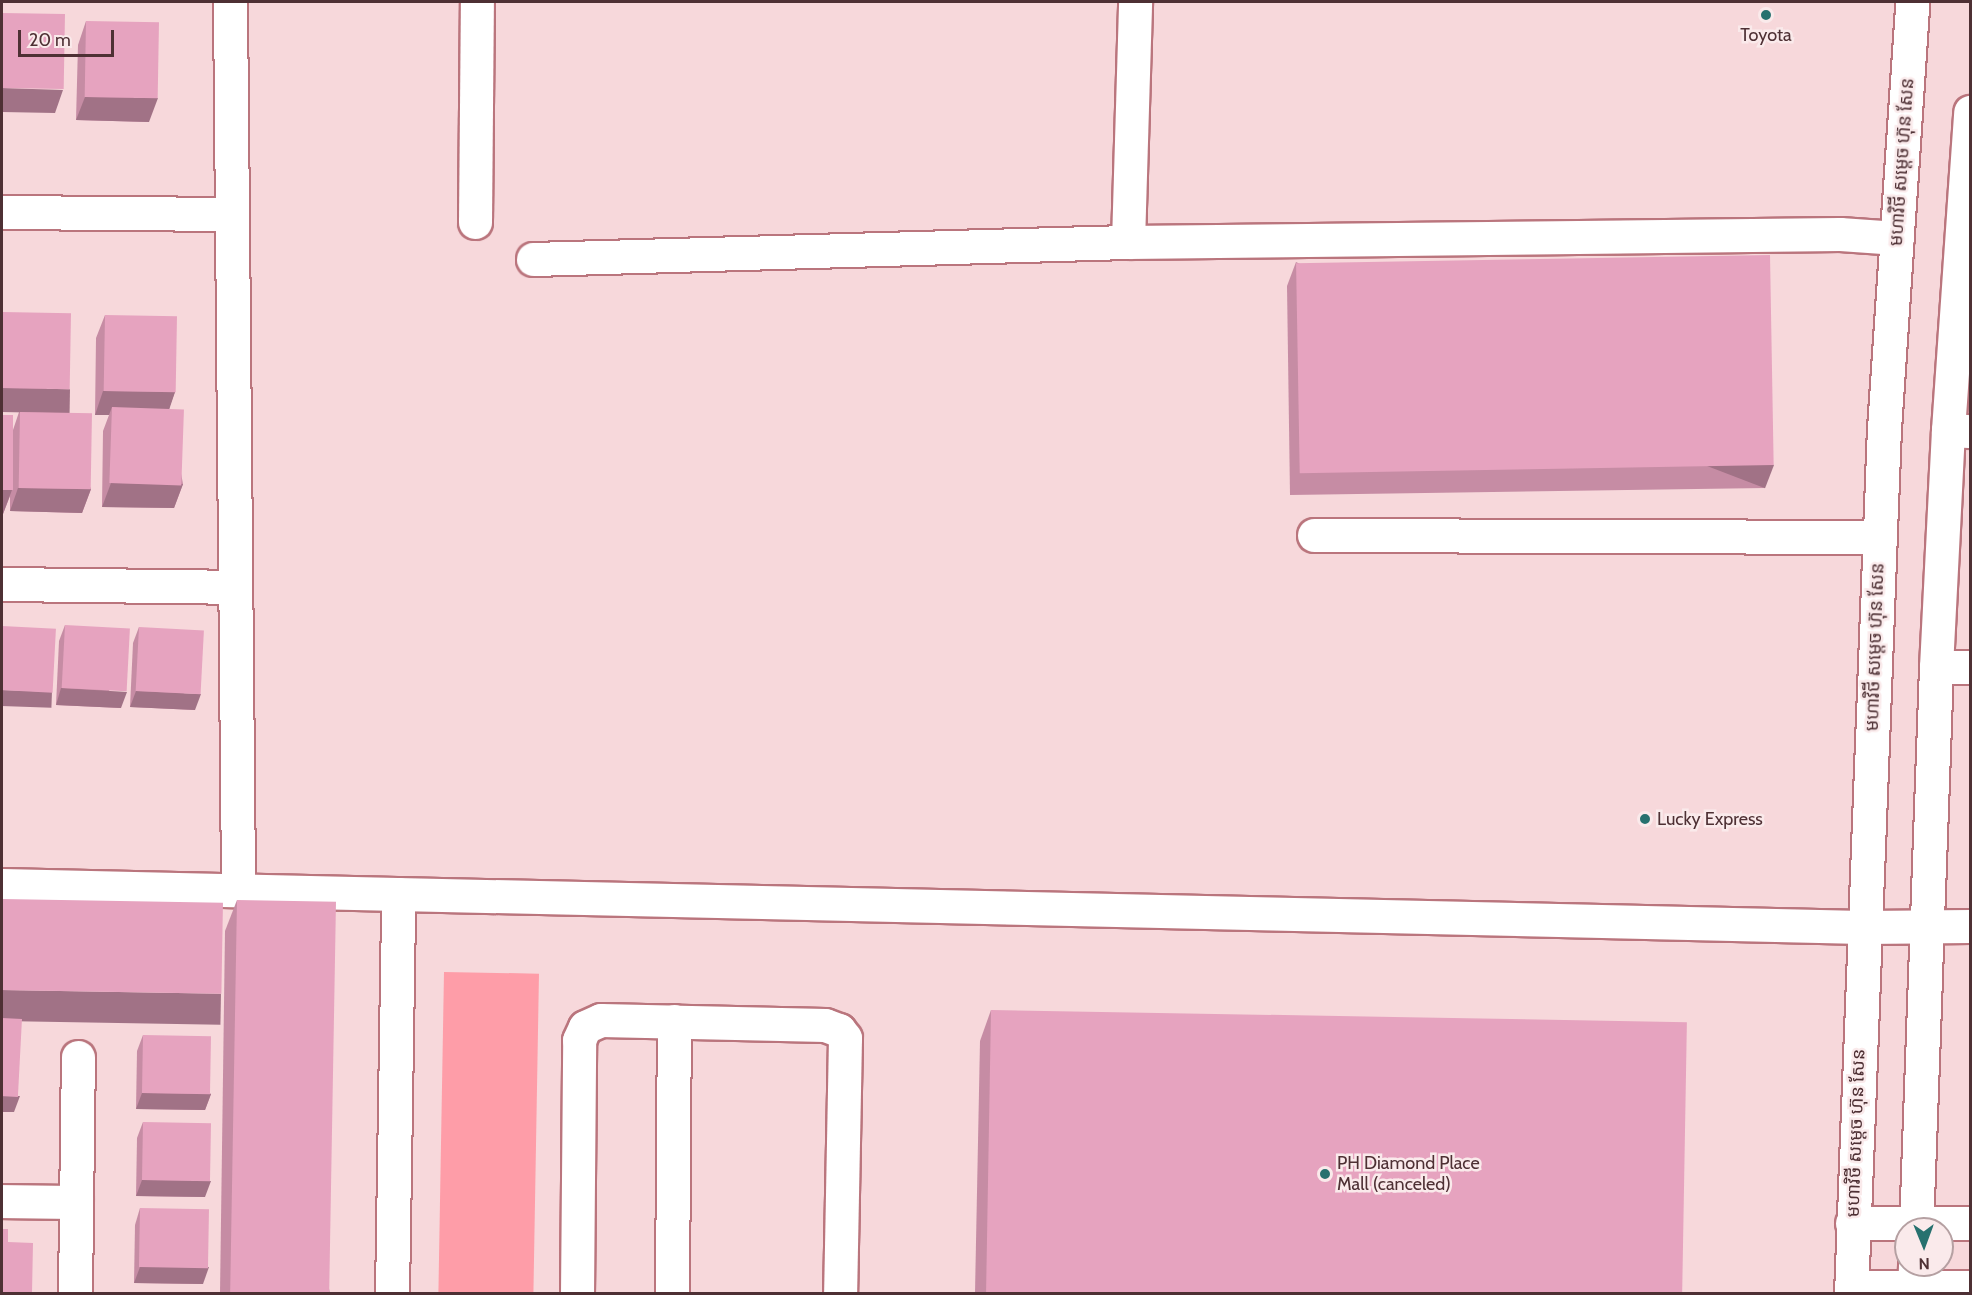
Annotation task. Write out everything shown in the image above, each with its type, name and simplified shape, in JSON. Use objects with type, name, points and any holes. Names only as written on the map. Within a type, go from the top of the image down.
[{"type":"main road","points":[[230,2],[238,890]]},
{"type":"main road","points":[[475,222],[477,2]]},
{"type":"main road","points":[[1128,242],[1135,2]]},
{"type":"main road","name":"មហាវិថី សម្តេច ហ៊ុន សែន","points":[[1851,1290],[1879,537],[1912,2]]},
{"type":"main road","points":[[1916,1217],[1936,667],[1959,430],[1971,112]]},
{"type":"main road","points":[[2,212],[232,214]]},
{"type":"main road","points":[[533,260],[1128,242],[1840,234],[1897,238]]},
{"type":"main road","points":[[1314,534],[1879,537]]},
{"type":"main road","points":[[2,584],[235,587]]},
{"type":"main road","points":[[1936,667],[1971,667]]},
{"type":"main road","points":[[2,885],[1863,927],[1971,926]]},
{"type":"main road","points":[[392,1293],[398,894]]},
{"type":"main road","points":[[577,1293],[579,1040],[585,1027],[601,1020],[825,1025],[839,1030],[845,1038],[840,1293]]},
{"type":"main road","points":[[672,1293],[674,1021]]},
{"type":"main road","points":[[75,1293],[78,1057]]},
{"type":"main road","points":[[2,1201],[76,1202]]},
{"type":"main road","points":[[1852,1223],[1894,1226]]},
{"type":"main road","points":[[1954,1224],[1971,1223]]},
{"type":"main road","points":[[1851,1290],[1915,1282],[1971,1287]]},
{"type":"shaded area","points":[[444,972],[539,974],[533,1294],[438,1293]]},
{"type":"building","points":[[2,13],[65,14],[64,89],[2,88]]},
{"type":"building","points":[[86,21],[159,22],[158,98],[85,97]]},
{"type":"building","points":[[1770,255],[1774,465],[1300,473],[1296,263]]},
{"type":"building","points":[[2,312],[71,313],[70,389],[2,388]]},
{"type":"building","points":[[105,315],[177,316],[176,392],[104,391]]},
{"type":"building","points":[[112,407],[184,410],[181,485],[109,483]]},
{"type":"building","points":[[20,412],[92,413],[91,489],[19,488]]},
{"type":"building","points":[[2,415],[13,415],[13,490],[2,490]]},
{"type":"building","points":[[65,625],[130,628],[127,691],[62,688]]},
{"type":"building","points":[[2,626],[56,629],[53,693],[2,690]]},
{"type":"building","points":[[139,627],[204,630],[201,694],[136,691]]},
{"type":"building","points":[[2,899],[223,903],[221,994],[2,990]]},
{"type":"building","points":[[237,900],[336,902],[329,1294],[230,1293]]},
{"type":"building","name":"PH Diamond Place Mall (canceled)","points":[[991,1010],[1687,1022],[1682,1294],[986,1293]]},
{"type":"building","points":[[2,1018],[22,1019],[18,1097],[2,1096]]},
{"type":"building","points":[[143,1035],[211,1036],[210,1094],[142,1093]]},
{"type":"building","points":[[143,1122],[211,1123],[210,1181],[142,1180]]},
{"type":"building","points":[[140,1208],[209,1209],[208,1268],[139,1267]]},
{"type":"building","points":[[2,1229],[8,1229],[8,1242],[33,1243],[32,1293],[2,1293]]},
{"type":"place","name":"Toyota","points":[[1766,15]]},
{"type":"place","name":"Lucky Express","points":[[1645,819]]},
{"type":"place","name":"PH Diamond Place Mall (canceled)","points":[[1325,1174]]}]
